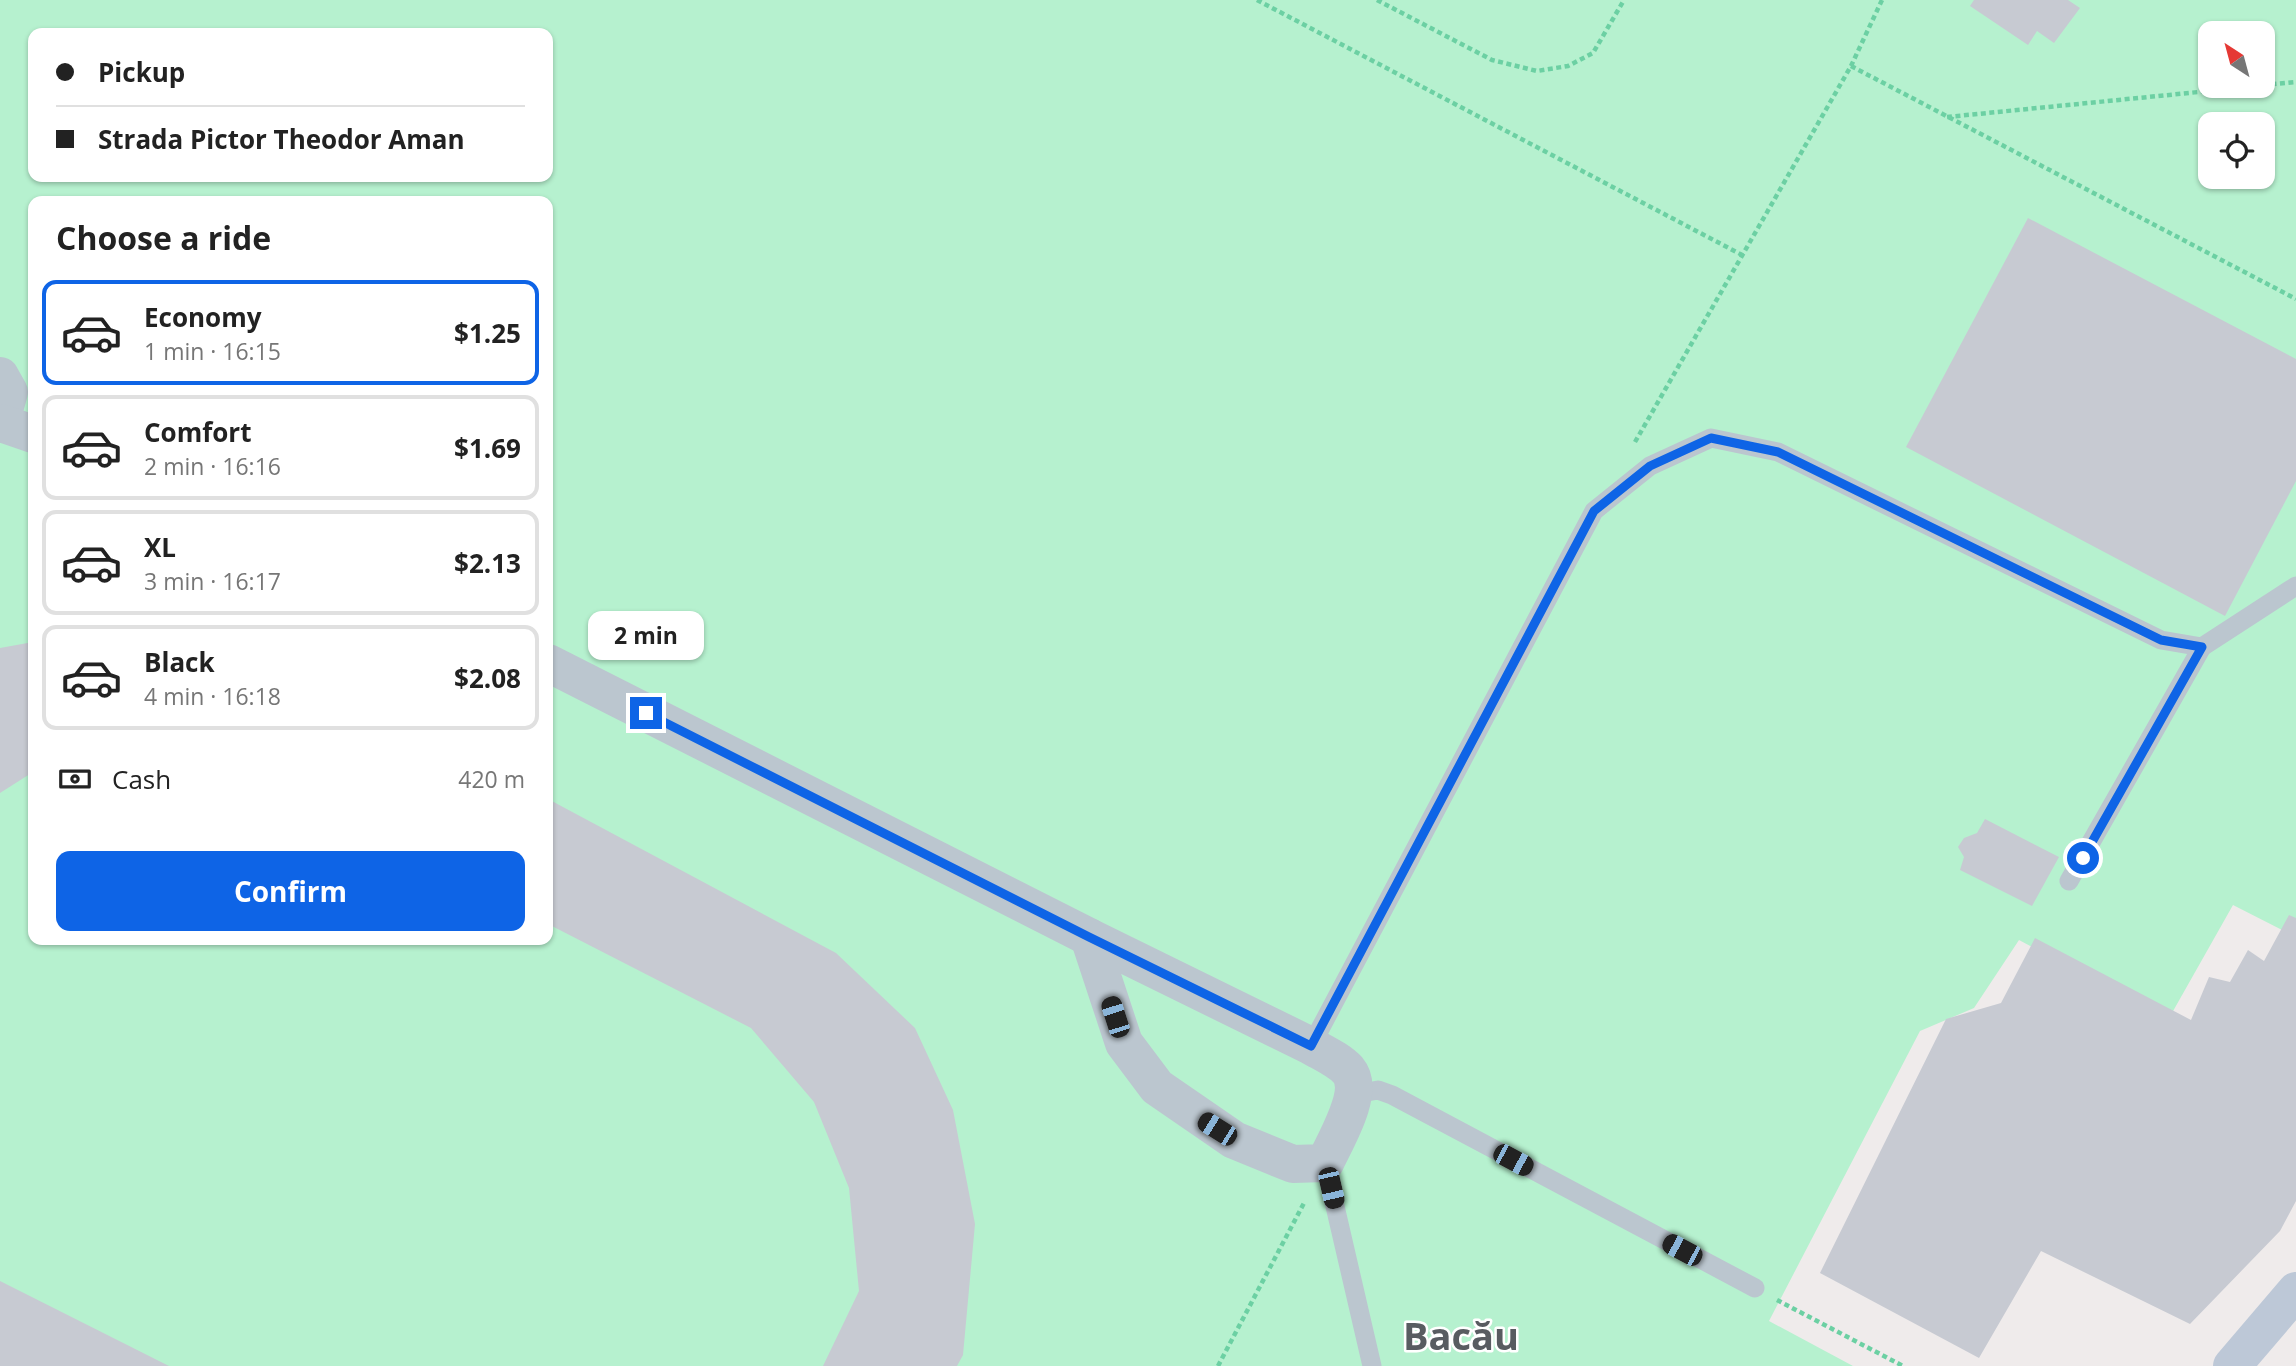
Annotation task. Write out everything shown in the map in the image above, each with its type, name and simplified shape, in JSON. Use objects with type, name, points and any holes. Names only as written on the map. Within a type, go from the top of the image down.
[{"type":"street","points":[[0,376],[9,392],[0,424],[28,432]]},
{"type":"street","points":[[553,666],[1089,937],[1311,1046],[1351,1073],[1356,1094],[1325,1163],[1293,1164],[1234,1140],[1181,1107],[1157,1087],[1124,1043],[1089,937]]},
{"type":"street","points":[[2232,1366],[2296,1291]]},
{"type":"lane","points":[[1311,1046],[1594,511],[1650,466],[1711,438],[1778,452],[2161,640],[2202,647]]},
{"type":"lane","points":[[2070,881],[2202,647],[2296,586]]},
{"type":"lane","points":[[1356,1094],[1378,1090],[1392,1095],[1755,1288]]},
{"type":"lane","points":[[1325,1163],[1373,1366]]},
{"type":"path","points":[[1256,0],[1744,256]]},
{"type":"path","points":[[1377,0],[1492,60],[1537,71],[1568,66],[1593,52],[1624,0]]},
{"type":"path","points":[[1628,453],[1744,256],[1851,66],[1882,0]]},
{"type":"path","points":[[1851,66],[2296,299]]},
{"type":"path","points":[[2275,84],[2296,82]]},
{"type":"path","points":[[1946,117],[2198,92]]},
{"type":"path","points":[[1218,1366],[1325,1163]]},
{"type":"path","points":[[1755,1288],[1903,1366]]},
{"type":"green space","points":[[0,0],[2296,0],[2296,937],[2233,905],[2168,1020],[2019,940],[1974,1008],[1920,1031],[1769,1321],[1853,1366],[0,1366]]},
{"type":"building","points":[[1974,0],[2068,0],[2080,8],[2054,43],[2037,31],[2028,45],[1970,6]]},
{"type":"building","points":[[2028,218],[2296,359],[2296,481],[2225,616],[1906,447]]},
{"type":"building","points":[[28,643],[28,775],[0,793],[0,648]]},
{"type":"building","points":[[553,802],[836,953],[915,1028],[953,1110],[975,1224],[963,1355],[957,1366],[823,1366],[859,1291],[849,1188],[814,1102],[751,1028],[553,927]]},
{"type":"building","points":[[1985,819],[2059,857],[2032,906],[1960,870],[1964,857],[1958,847],[1964,838],[1977,833]]},
{"type":"building","points":[[2289,915],[2296,918],[2296,1201],[2280,1231],[2190,1324],[2041,1251],[1979,1358],[1820,1273],[1946,1019],[2001,1003],[2035,938],[2191,1020],[2209,977],[2230,982],[2248,950],[2264,961]]},
{"type":"building","points":[[0,1281],[169,1366],[0,1366]]},
{"type":"district","name":"Bacău","points":[[1461,1335]]},
{"type":"route","points":[[646,713],[1311,1046],[1594,511],[1650,466],[1711,438],[1778,452],[2161,640],[2202,647],[2083,858]]}]
